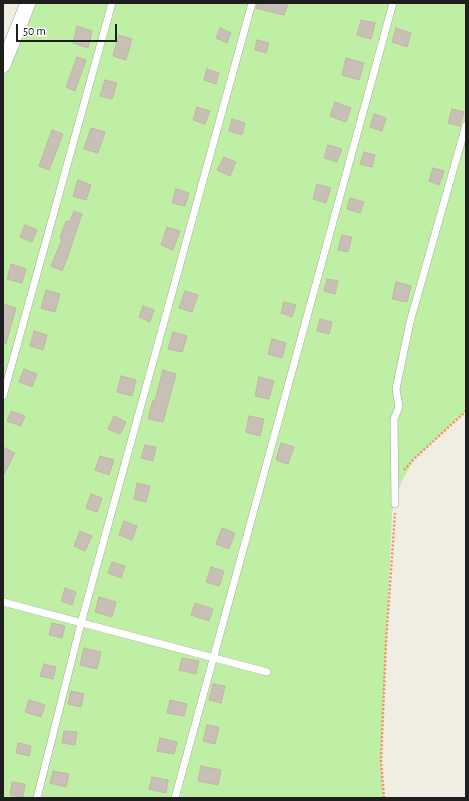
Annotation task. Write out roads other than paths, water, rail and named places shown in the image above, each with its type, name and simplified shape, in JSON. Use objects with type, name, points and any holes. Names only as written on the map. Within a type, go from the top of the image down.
[{"type":"street","points":[[3,65],[28,3]]},
{"type":"lane","points":[[3,396],[112,3]]},
{"type":"lane","points":[[37,798],[81,623],[252,3]]},
{"type":"lane","points":[[175,798],[212,658],[393,3]]},
{"type":"lane","points":[[395,504],[394,419],[399,407],[396,389],[410,322],[466,124]]},
{"type":"lane","points":[[3,602],[267,672]]}]
